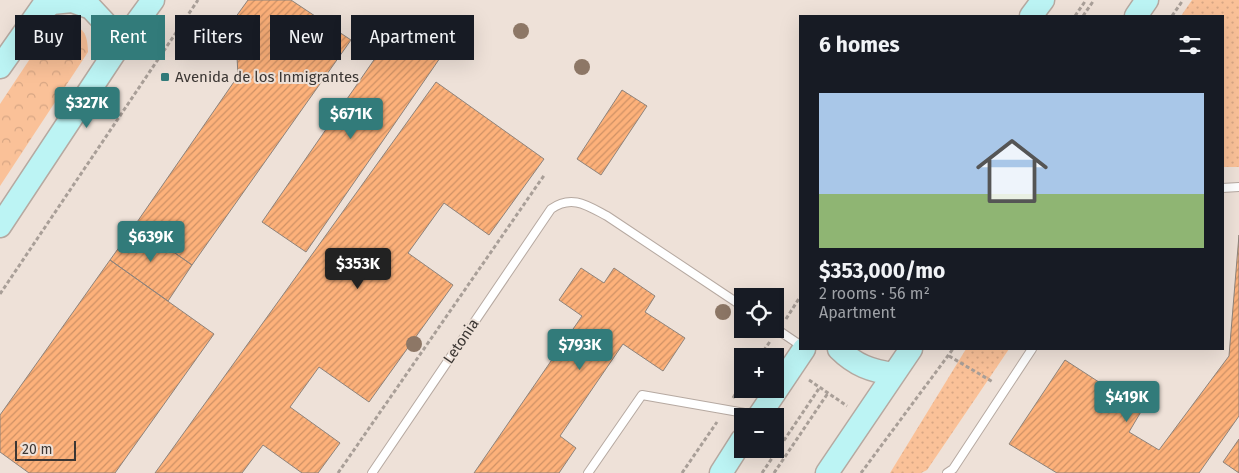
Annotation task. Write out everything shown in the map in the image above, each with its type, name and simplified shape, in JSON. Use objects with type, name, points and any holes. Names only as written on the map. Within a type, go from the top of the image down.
[{"type":"main road","points":[[141,15],[152,0]]},
{"type":"main road","points":[[1032,15],[1043,0]]},
{"type":"main road","points":[[1126,0],[1130,15]]},
{"type":"main road","points":[[1137,15],[1147,0]]},
{"type":"main road","points":[[0,67],[42,7],[52,3],[72,1],[91,8],[98,15]]},
{"type":"main road","points":[[0,226],[110,60]]},
{"type":"main road","points":[[840,350],[852,361],[865,367],[878,372],[894,374]]},
{"type":"main road","points":[[828,473],[909,350]]},
{"type":"main road","points":[[763,408],[789,357]]},
{"type":"main road","points":[[720,473],[734,452]]},
{"type":"lane","points":[[1224,188],[1239,187]]},
{"type":"lane","name":"Letonia","points":[[372,473],[551,209],[557,204],[565,202],[579,203],[607,216],[734,301]]},
{"type":"lane","points":[[784,334],[799,344]]},
{"type":"lane","points":[[947,473],[953,469],[1031,350]]},
{"type":"lane","points":[[588,473],[642,395],[734,412]]},
{"type":"path","points":[[0,294],[198,0]]},
{"type":"path","points":[[1076,15],[1086,0]]},
{"type":"path","points":[[1084,15],[1094,0]]},
{"type":"path","points":[[1173,15],[1183,0]]},
{"type":"path","points":[[338,473],[545,174]]},
{"type":"path","points":[[861,473],[952,350]]},
{"type":"path","points":[[949,356],[1005,389]]},
{"type":"path","points":[[789,357],[820,387],[888,436]]},
{"type":"path","points":[[762,473],[820,387]]},
{"type":"path","points":[[774,473],[828,393]]},
{"type":"path","points":[[682,473],[734,396]]},
{"type":"green space","points":[[1192,0],[1239,0],[1239,167],[1224,167],[1224,15],[1182,15]]},
{"type":"green space","points":[[81,30],[83,32],[87,39],[88,52],[0,186],[0,104],[29,60],[81,60]]},
{"type":"green space","points":[[965,350],[1008,350],[927,470],[921,473],[890,473]]},
{"type":"building","points":[[248,0],[291,0],[314,15],[270,15],[270,60],[337,60],[192,265],[135,225],[238,76],[237,60],[260,60],[260,15],[237,15]]},
{"type":"building","points":[[341,33],[351,40],[341,54]]},
{"type":"building","points":[[374,60],[439,60],[306,252],[262,222]]},
{"type":"building","points":[[436,82],[544,159],[489,235],[444,203],[408,253],[453,285],[369,402],[319,367],[290,407],[340,443],[318,473],[302,473],[263,445],[242,473],[155,473]]},
{"type":"building","points":[[622,90],[647,106],[601,175],[577,159]]},
{"type":"building","points":[[135,225],[192,265],[168,301],[110,260]]},
{"type":"building","points":[[1239,235],[1239,416],[1199,473],[1057,473],[1009,444],[1065,360],[1142,410],[1129,432],[1159,450],[1229,356]]},
{"type":"building","points":[[110,260],[214,334],[115,473],[29,473],[0,452],[0,415]]},
{"type":"building","points":[[581,268],[604,283],[614,268],[655,296],[645,312],[685,338],[663,371],[623,344],[560,436],[576,448],[559,473],[474,473],[582,316],[559,300]]},
{"type":"building","points":[[1239,439],[1239,473],[1223,462]]},
{"type":"place","name":"Avenida de los Inmigrantes","points":[[165,77]]}]
